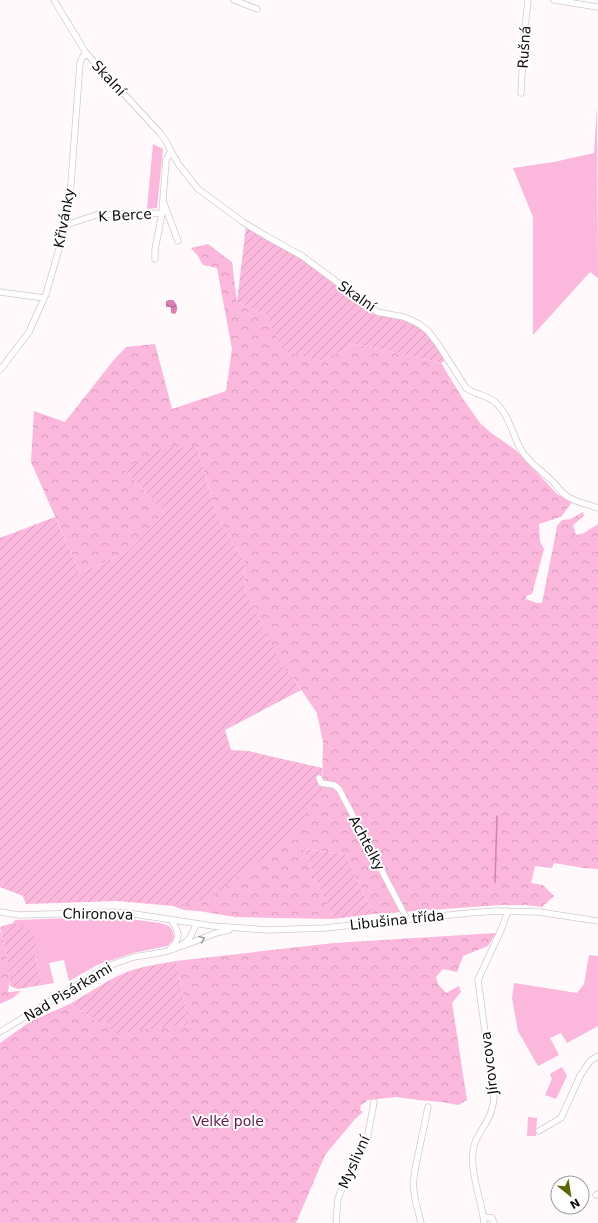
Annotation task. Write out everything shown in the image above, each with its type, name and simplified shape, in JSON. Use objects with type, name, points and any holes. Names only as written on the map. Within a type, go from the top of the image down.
[{"type":"street","name":"Skalní","points":[[54,0],[86,53],[160,133],[179,164],[198,189],[243,222],[302,256],[377,312],[412,320],[428,331],[466,388],[471,392],[486,397],[496,403],[505,415],[519,445],[535,467],[553,482],[561,493],[571,499],[598,508]]},
{"type":"street","points":[[234,0],[258,9]]},
{"type":"street","name":"Rušná","points":[[521,93],[528,0]]},
{"type":"street","points":[[554,0],[598,7]]},
{"type":"street","name":"Křivánky","points":[[0,370],[29,332],[44,298],[66,224],[70,197],[80,63],[86,53]]},
{"type":"street","points":[[155,259],[155,250],[162,213],[166,160],[171,151]]},
{"type":"street","points":[[163,199],[178,241]]},
{"type":"street","name":"K Berce","points":[[66,224],[96,215],[162,213]]},
{"type":"street","points":[[0,292],[44,298]]},
{"type":"street","name":"Achtelky","points":[[319,778],[321,783],[334,785],[338,789],[406,919]]},
{"type":"street","name":"Libušina třída","points":[[196,924],[268,930],[306,929],[469,913],[508,911],[539,912],[598,920]]},
{"type":"street","name":"Jírovcova","points":[[494,1223],[492,1218],[484,1220],[473,1164],[474,1147],[491,1112],[494,1098],[478,980],[508,911]]},
{"type":"street","name":"Chironova","points":[[0,912],[19,915],[112,912],[196,924]]},
{"type":"street","points":[[169,950],[174,945],[178,936],[177,930],[171,920]]},
{"type":"street","name":"Nad Pisárkami","points":[[0,1032],[108,966],[127,959],[169,950],[187,941],[196,924]]},
{"type":"street","points":[[169,950],[236,928]]},
{"type":"street","points":[[539,1131],[561,1118],[580,1076],[590,1061],[598,1056]]},
{"type":"street","name":"Myslivní","points":[[336,1223],[338,1199],[367,1140],[374,1102]]},
{"type":"street","points":[[421,1223],[415,1199],[414,1184],[415,1170],[428,1107]]},
{"type":"green space","points":[[597,107],[598,278],[590,272],[533,335],[533,217],[513,168],[554,162],[594,153]]},
{"type":"green space","points":[[153,144],[163,149],[157,208],[147,209]]},
{"type":"green space","points":[[246,226],[299,257],[364,304],[369,311],[378,315],[414,322],[424,329],[437,345],[446,360],[441,363],[356,344],[320,361],[284,351],[266,315],[237,302]]},
{"type":"green space","points":[[208,244],[232,262],[237,302],[266,315],[285,351],[320,361],[356,344],[441,363],[480,423],[517,451],[557,494],[572,502],[561,517],[539,524],[540,542],[544,549],[532,594],[526,596],[526,599],[537,603],[542,603],[557,526],[562,520],[571,519],[583,512],[584,516],[573,525],[576,535],[584,533],[598,524],[598,869],[554,863],[552,868],[535,866],[531,883],[543,885],[554,896],[542,907],[526,905],[501,905],[373,914],[345,854],[303,849],[333,919],[235,917],[184,910],[173,906],[184,903],[322,792],[323,742],[317,713],[290,673],[282,667],[244,587],[245,563],[217,516],[197,447],[125,470],[165,513],[129,551],[80,573],[31,462],[34,411],[65,422],[113,361],[126,347],[155,344],[172,409],[226,391],[232,349],[217,268],[203,265],[191,248]]},
{"type":"green space","points":[[197,447],[217,516],[245,563],[244,587],[282,666],[290,673],[301,690],[225,730],[231,750],[248,751],[322,768],[322,792],[287,840],[208,899],[173,906],[117,901],[26,904],[23,896],[0,887],[0,538],[55,517],[80,573],[129,551],[165,513],[124,469],[163,448]]},
{"type":"green space","points":[[303,849],[345,854],[373,914],[333,919]]},
{"type":"green space","points":[[98,917],[122,918],[160,923],[169,926],[174,936],[173,940],[167,946],[133,953],[97,965],[69,981],[64,960],[49,963],[54,983],[42,985],[35,953],[38,953],[13,923],[15,920]]},
{"type":"green space","points":[[13,923],[32,930],[38,953],[35,953],[42,985],[18,989],[10,986],[7,958],[0,927]]},
{"type":"green space","points":[[0,930],[9,969],[8,992],[21,991],[13,998],[0,1004]]},
{"type":"green space","name":"Velké pole","points":[[496,933],[488,946],[463,956],[457,972],[443,969],[436,977],[438,984],[446,993],[459,986],[461,992],[452,1003],[467,1100],[458,1105],[396,1097],[368,1100],[361,1105],[360,1110],[363,1112],[355,1119],[325,1155],[296,1223],[0,1223],[0,1043],[31,1021],[70,1004],[102,1025],[107,1023],[189,1025],[176,961],[334,943]]},
{"type":"green space","points":[[589,955],[598,956],[598,1026],[567,1043],[561,1033],[550,1038],[559,1055],[538,1066],[518,1031],[512,998],[514,983],[577,993],[584,984]]},
{"type":"green space","points":[[176,961],[189,1025],[177,1025],[114,1034],[107,1023],[102,1025],[70,1004],[127,972]]},
{"type":"green space","points":[[562,1067],[567,1076],[556,1099],[545,1095],[552,1079],[550,1074]]},
{"type":"green space","points":[[528,1117],[537,1118],[536,1136],[527,1136]]},
{"type":"water","points":[[173,300],[176,305],[177,310],[175,314],[171,313],[170,307],[166,307],[166,301]]},
{"type":"waterway","points":[[495,882],[497,816]]}]
